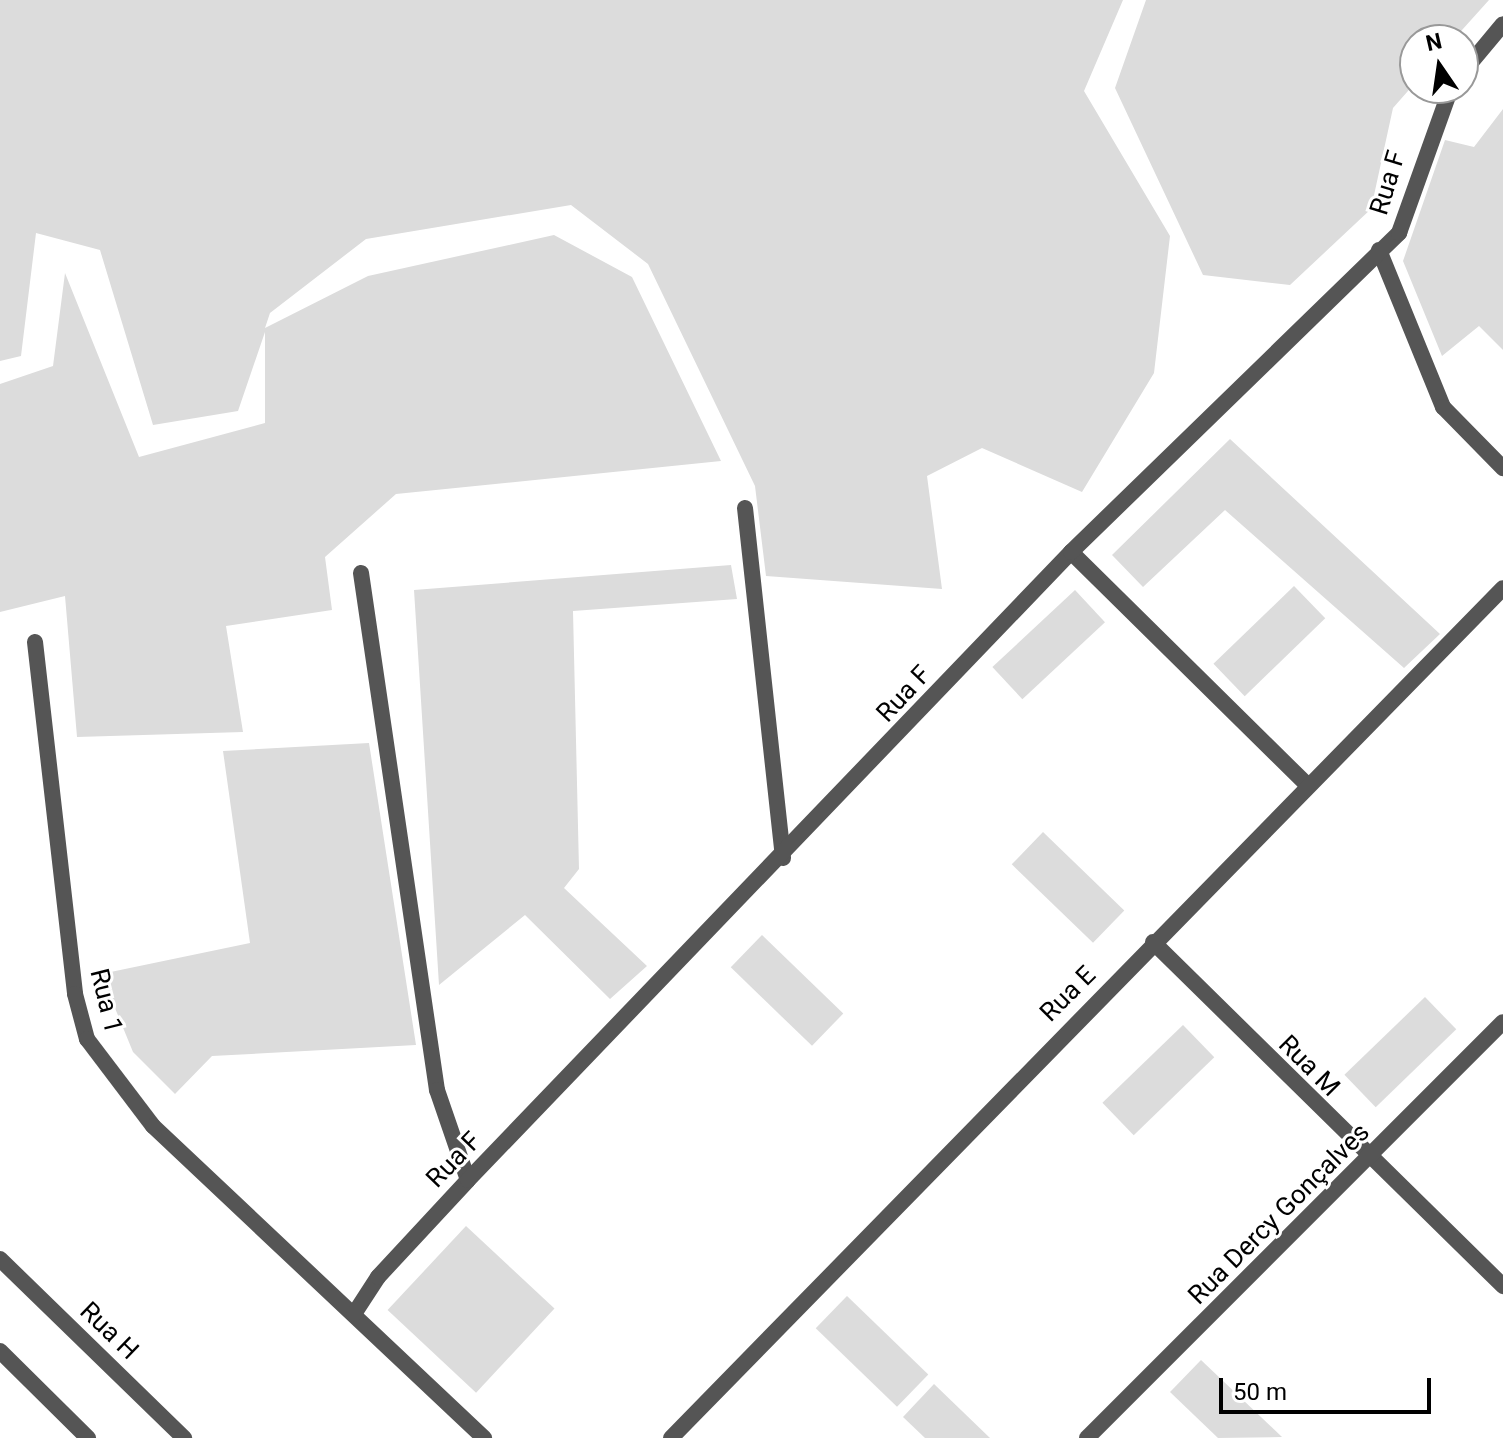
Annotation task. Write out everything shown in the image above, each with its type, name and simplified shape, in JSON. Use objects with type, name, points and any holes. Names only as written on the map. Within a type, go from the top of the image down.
[{"type":"street","points":[[1479,53],[1503,24]]},
{"type":"street","name":"Rua F","points":[[354,1314],[378,1277],[468,1180],[783,858],[1071,552],[1399,233],[1424,148],[1444,104]]},
{"type":"street","points":[[1379,250],[1443,407],[1503,468]]},
{"type":"street","points":[[745,508],[783,858]]},
{"type":"street","points":[[1071,552],[1308,786]]},
{"type":"street","points":[[361,573],[437,1090],[468,1180]]},
{"type":"street","name":"Rua E","points":[[671,1438],[1153,942],[1503,588]]},
{"type":"street","name":"Rua 1","points":[[35,642],[75,994],[87,1039],[153,1126],[484,1438]]},
{"type":"street","name":"Rua M","points":[[1153,942],[1367,1159],[1503,1286]]},
{"type":"street","name":"Rua Dercy Gonçalves","points":[[1087,1438],[1503,1022]]},
{"type":"street","name":"Rua H","points":[[0,1259],[184,1438]]},
{"type":"street","points":[[0,1351],[88,1438]]},
{"type":"shaded area","points":[[0,0],[1123,0],[1084,91],[1170,236],[1154,373],[1082,492],[982,448],[927,476],[942,589],[766,576],[755,486],[648,264],[571,205],[366,239],[270,313],[265,328],[368,276],[554,235],[632,277],[721,461],[396,494],[325,557],[332,610],[226,626],[243,732],[77,737],[65,596],[0,612],[0,384],[53,366],[65,273],[139,457],[265,423],[265,332],[238,411],[153,425],[100,250],[36,233],[21,356],[0,361]]},
{"type":"shaded area","points":[[1146,0],[1489,0],[1467,24],[1399,24],[1399,101],[1393,108],[1371,209],[1290,285],[1203,275],[1115,88]]},
{"type":"shaded area","points":[[1503,109],[1503,350],[1479,326],[1442,356],[1403,261],[1445,140],[1474,147]]},
{"type":"shaded area","points":[[1230,439],[1440,634],[1404,668],[1225,510],[1143,587],[1112,555]]},
{"type":"shaded area","points":[[731,565],[737,599],[573,611],[579,869],[564,888],[647,966],[610,999],[525,915],[439,985],[414,590]]},
{"type":"shaded area","points":[[1294,586],[1325,618],[1245,696],[1213,664]]},
{"type":"shaded area","points":[[1075,590],[1105,622],[1022,699],[992,667]]},
{"type":"shaded area","points":[[369,743],[416,1045],[212,1056],[175,1094],[133,1052],[101,974],[250,943],[223,751]]},
{"type":"shaded area","points":[[1043,832],[1124,910],[1093,943],[1012,864]]},
{"type":"shaded area","points":[[762,935],[843,1013],[812,1046],[731,967]]},
{"type":"shaded area","points":[[1425,997],[1456,1029],[1376,1107],[1344,1075]]},
{"type":"shaded area","points":[[1183,1025],[1214,1057],[1134,1135],[1102,1103]]},
{"type":"shaded area","points":[[466,1226],[554,1309],[476,1393],[388,1310]]},
{"type":"shaded area","points":[[847,1296],[928,1374],[897,1407],[816,1328]]},
{"type":"shaded area","points":[[1201,1360],[1282,1437],[1218,1438],[1170,1392]]},
{"type":"shaded area","points":[[934,1384],[990,1438],[925,1438],[903,1417]]}]
